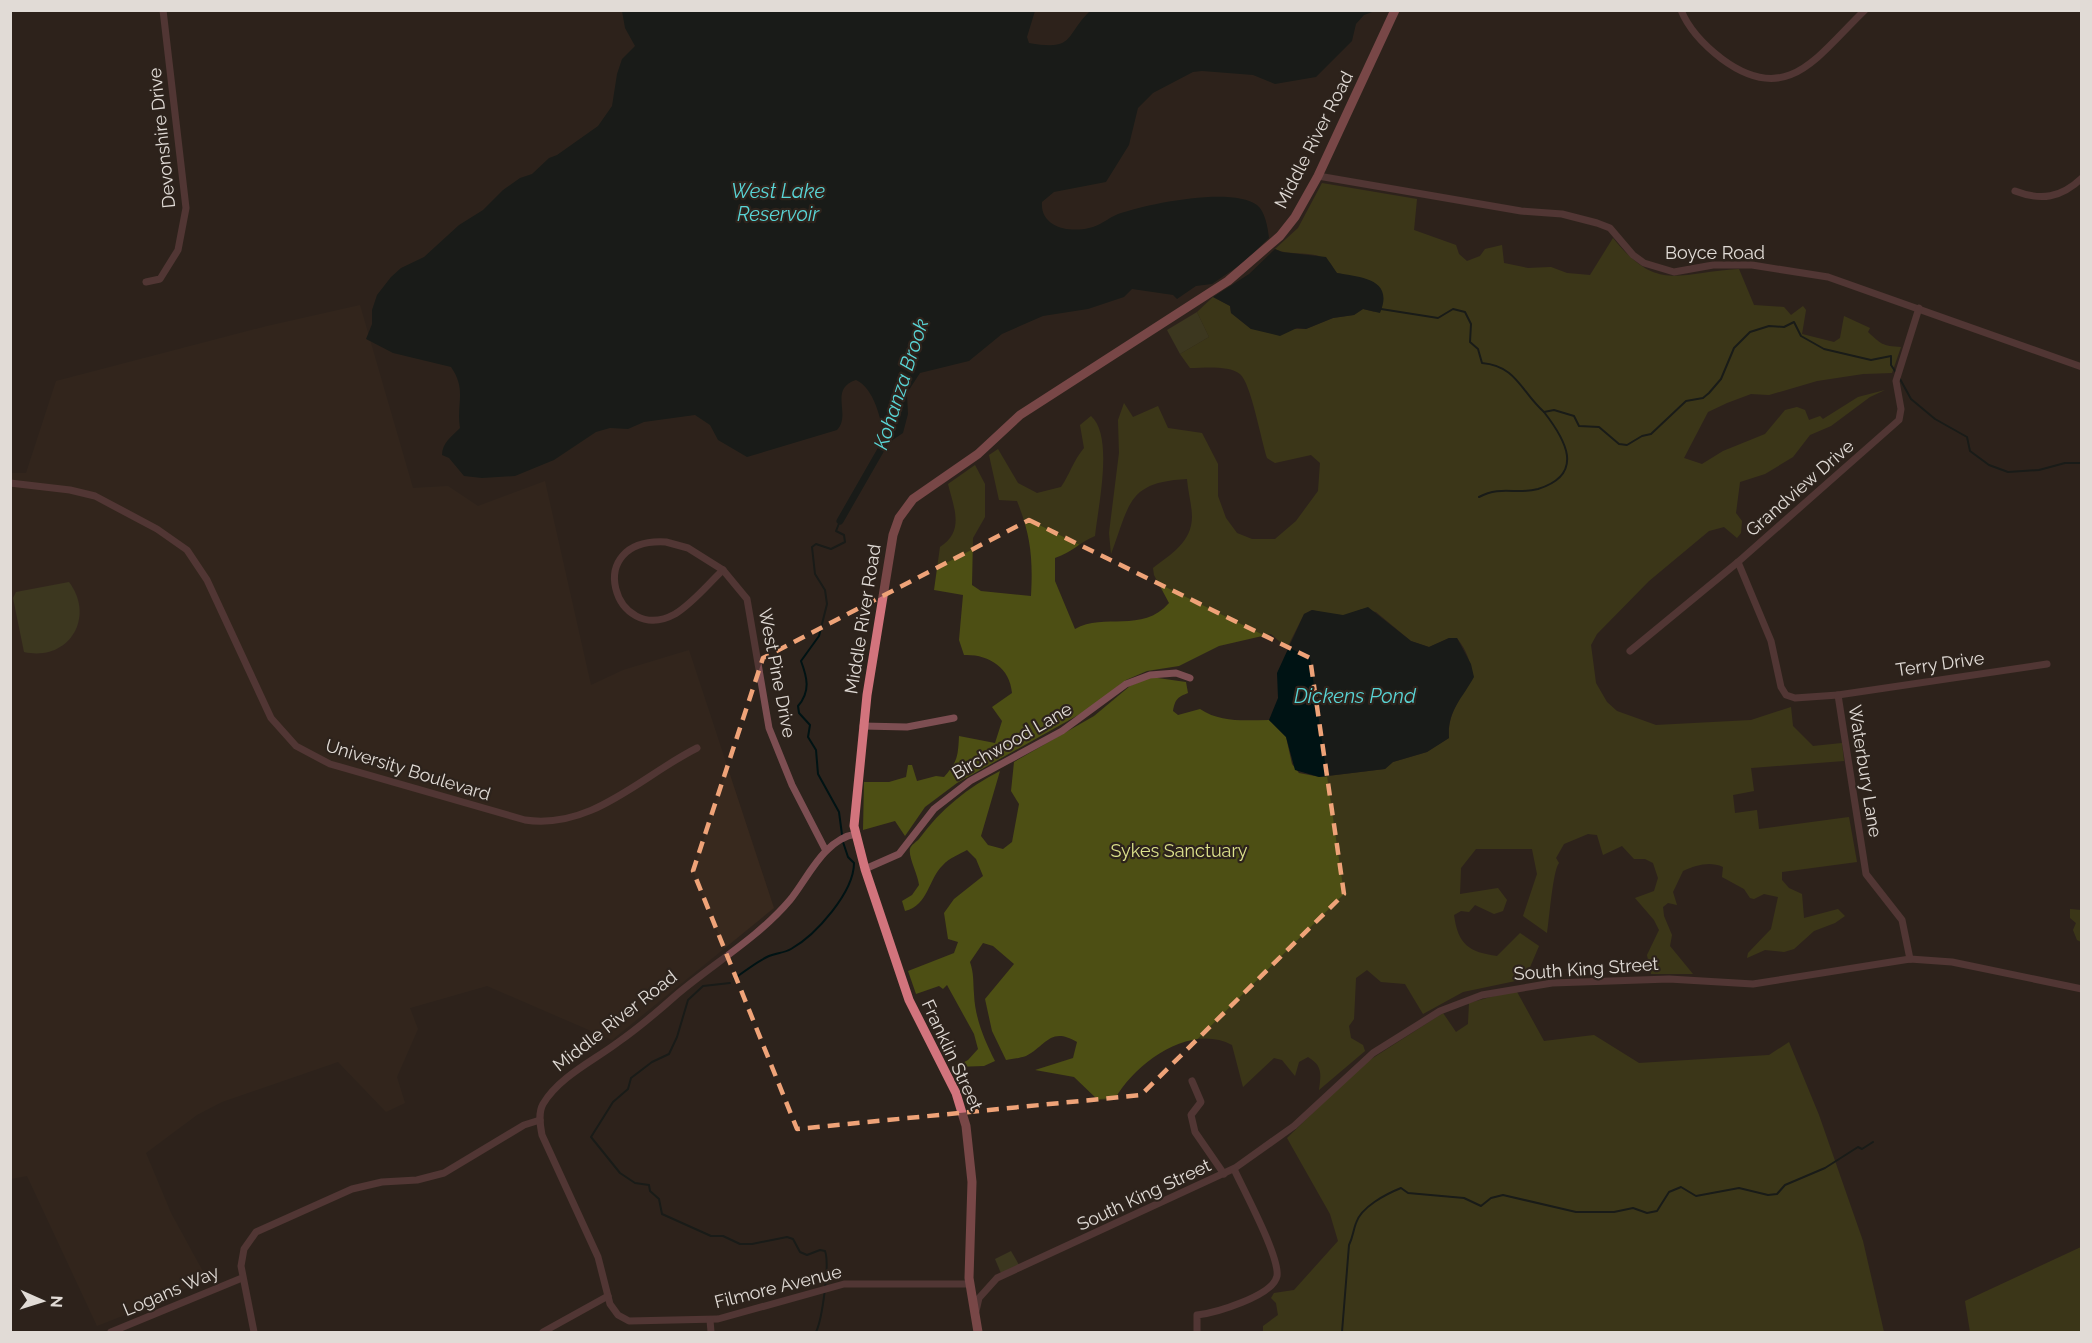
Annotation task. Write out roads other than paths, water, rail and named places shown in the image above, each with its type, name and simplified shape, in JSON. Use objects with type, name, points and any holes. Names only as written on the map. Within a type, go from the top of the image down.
[{"type":"main road","name":"Middle River Road","points":[[852,834],[863,726],[889,552],[899,518],[905,507],[927,488],[978,454],[1028,409],[1247,266],[1290,225],[1318,176],[1395,10]]},
{"type":"main road","name":"Franklin Street","points":[[852,834],[909,1000],[956,1093],[966,1126],[972,1182],[969,1284],[978,1332]]},
{"type":"street","name":"Devonshire Drive","points":[[146,282],[160,279],[172,262],[181,243],[185,220],[183,175],[163,10]]},
{"type":"street","points":[[1681,10],[1694,33],[1735,69],[1749,76],[1780,80],[1805,68],[1865,10]]},
{"type":"street","name":"Boyce Road","points":[[1318,176],[1521,211],[1562,214],[1597,223],[1610,228],[1634,255],[1653,267],[1674,272],[1734,264],[1770,267],[1828,277],[2082,367]]},
{"type":"street","points":[[2015,191],[2034,197],[2049,198],[2059,195],[2082,178]]},
{"type":"street","name":"Grandview Drive","points":[[1630,651],[1738,562],[1899,420],[1901,409],[1896,381],[1918,308]]},
{"type":"street","name":"University Boulevard","points":[[10,483],[70,490],[94,496],[157,529],[187,550],[207,580],[271,718],[296,746],[330,764],[525,820],[554,823],[572,819],[604,805],[697,748]]},
{"type":"street","name":"West Pine Drive","points":[[723,570],[684,608],[674,614],[654,619],[628,610],[620,603],[614,582],[620,560],[626,551],[644,543],[666,542],[688,548],[723,570],[747,599],[769,728],[792,785],[826,851]]},
{"type":"street","name":"Waterbury Lane","points":[[1738,562],[1771,641],[1781,687],[1786,695],[1795,698],[1838,695],[1866,874],[1902,920],[1910,959]]},
{"type":"street","name":"Terry Drive","points":[[1838,695],[2047,664]]},
{"type":"street","name":"Birchwood Lane","points":[[865,869],[899,854],[934,809],[960,788],[1042,740],[1062,731],[1126,684],[1150,675],[1176,673],[1190,678]]},
{"type":"street","points":[[863,726],[907,727],[954,718]]},
{"type":"street","name":"Middle River Road","points":[[540,1120],[542,1106],[562,1083],[650,1018],[776,914],[801,886],[826,851],[852,834]]},
{"type":"street","name":"South King Street","points":[[976,1314],[979,1298],[997,1278],[1233,1169],[1294,1126],[1372,1053],[1440,1011],[1466,1000],[1511,988],[1552,983],[1669,979],[1753,984],[1910,959],[1952,963],[2082,989]]},
{"type":"street","points":[[1192,1081],[1201,1102],[1191,1115],[1191,1126],[1224,1174]]},
{"type":"street","points":[[254,1332],[241,1266],[244,1250],[249,1240],[262,1228],[352,1189],[382,1182],[417,1180],[444,1173],[524,1125],[540,1120],[546,1147],[598,1257],[608,1296],[543,1332]]},
{"type":"street","points":[[1197,1332],[1197,1316],[1210,1314],[1264,1292],[1273,1285],[1276,1276],[1275,1263],[1267,1242],[1233,1169]]},
{"type":"street","name":"Logans Way","points":[[111,1332],[242,1278]]},
{"type":"street","name":"Filmore Avenue","points":[[608,1296],[614,1310],[629,1321],[710,1320],[825,1289],[873,1282],[969,1284]]},
{"type":"street","points":[[710,1320],[711,1332]]},
{"type":"water","name":"West Lake Reservoir","points":[[622,11],[1035,11],[1027,37],[1029,43],[1055,45],[1067,39],[1090,11],[1375,11],[1364,15],[1356,24],[1352,41],[1316,77],[1275,84],[1253,75],[1202,71],[1193,72],[1153,93],[1138,108],[1129,145],[1106,182],[1054,192],[1042,202],[1046,217],[1051,223],[1073,230],[1093,227],[1131,210],[1189,199],[1229,197],[1257,205],[1264,215],[1269,238],[1243,263],[1212,284],[1196,286],[1177,299],[1173,295],[1132,289],[1124,297],[1088,309],[1043,316],[1002,334],[969,361],[920,373],[907,393],[908,414],[903,433],[891,441],[884,437],[879,413],[868,390],[856,380],[843,390],[841,424],[837,430],[747,457],[718,440],[710,425],[695,415],[644,422],[628,429],[610,428],[596,432],[554,460],[515,476],[482,478],[464,476],[449,458],[442,455],[446,443],[460,428],[460,390],[456,375],[451,367],[393,353],[366,339],[372,324],[372,310],[377,295],[401,268],[424,257],[459,225],[483,210],[503,190],[520,178],[532,174],[549,158],[557,155],[598,126],[612,106],[622,59],[635,46],[625,28]]},
{"type":"water","points":[[1275,249],[1282,252],[1326,257],[1337,273],[1372,281],[1383,293],[1380,313],[1363,309],[1354,315],[1333,318],[1306,329],[1297,328],[1280,336],[1251,329],[1231,313],[1230,306],[1213,297],[1249,274]]},
{"type":"water","name":"Dickens Pond","points":[[1368,607],[1411,641],[1429,647],[1449,638],[1457,638],[1471,664],[1474,677],[1450,720],[1449,738],[1427,752],[1393,762],[1385,769],[1319,777],[1295,770],[1286,737],[1269,720],[1278,698],[1277,673],[1304,614],[1312,610],[1343,615]]},
{"type":"waterway","name":"Kohanza Brook","points":[[1381,309],[1438,318],[1453,309],[1465,312],[1471,324],[1470,342],[1478,349],[1482,363],[1494,365],[1511,375],[1544,412],[1554,410],[1574,416],[1579,426],[1599,427],[1619,444],[1627,445],[1642,436],[1651,434],[1686,401],[1703,398],[1721,379],[1734,348],[1750,332],[1769,326],[1784,327],[1794,322],[1801,336],[1824,349],[1871,360],[1891,356],[1891,365],[1897,374]]},
{"type":"waterway","name":"Kohanza Brook","points":[[1900,379],[1911,399],[1935,419],[1967,437],[1970,451],[1989,465],[2008,472],[2039,470],[2065,463],[2082,463]]},
{"type":"waterway","points":[[1479,497],[1487,493],[1538,489],[1553,482],[1562,474],[1567,465],[1564,444],[1544,412]]},
{"type":"waterway","name":"Kohanza Brook","points":[[840,521],[887,439]]},
{"type":"waterway","name":"Kohanza Brook","points":[[734,979],[764,958],[791,949],[811,934],[841,899],[852,874],[854,863],[848,857],[843,842],[839,812],[818,774],[816,750],[808,737],[810,725],[799,713],[798,706],[805,695],[807,684],[801,661],[819,636],[827,604],[825,590],[815,574],[812,547],[816,544],[831,549],[845,542],[844,535],[836,531],[840,521]]},
{"type":"waterway","name":"Kohanza Brook","points":[[730,983],[703,986],[688,1000],[677,1037],[669,1054],[652,1062],[631,1078],[628,1089],[613,1102],[591,1137],[620,1173],[635,1183],[649,1185],[650,1191],[659,1199],[662,1214],[711,1236],[723,1236],[740,1244],[787,1237],[793,1239],[800,1252],[807,1255],[820,1250],[825,1251],[827,1267],[825,1292],[816,1332]]},
{"type":"waterway","points":[[1342,1332],[1349,1245],[1356,1223],[1368,1206],[1401,1188],[1408,1193],[1464,1198],[1481,1206],[1491,1198],[1503,1195],[1576,1212],[1614,1212],[1633,1208],[1647,1213],[1657,1211],[1669,1192],[1681,1187],[1696,1196],[1739,1188],[1768,1195],[1777,1194],[1785,1185],[1825,1168],[1858,1147],[1862,1149],[1873,1142]]},
{"type":"park label","name":"Sykes Sanctuary","points":[[1179,851]]}]
